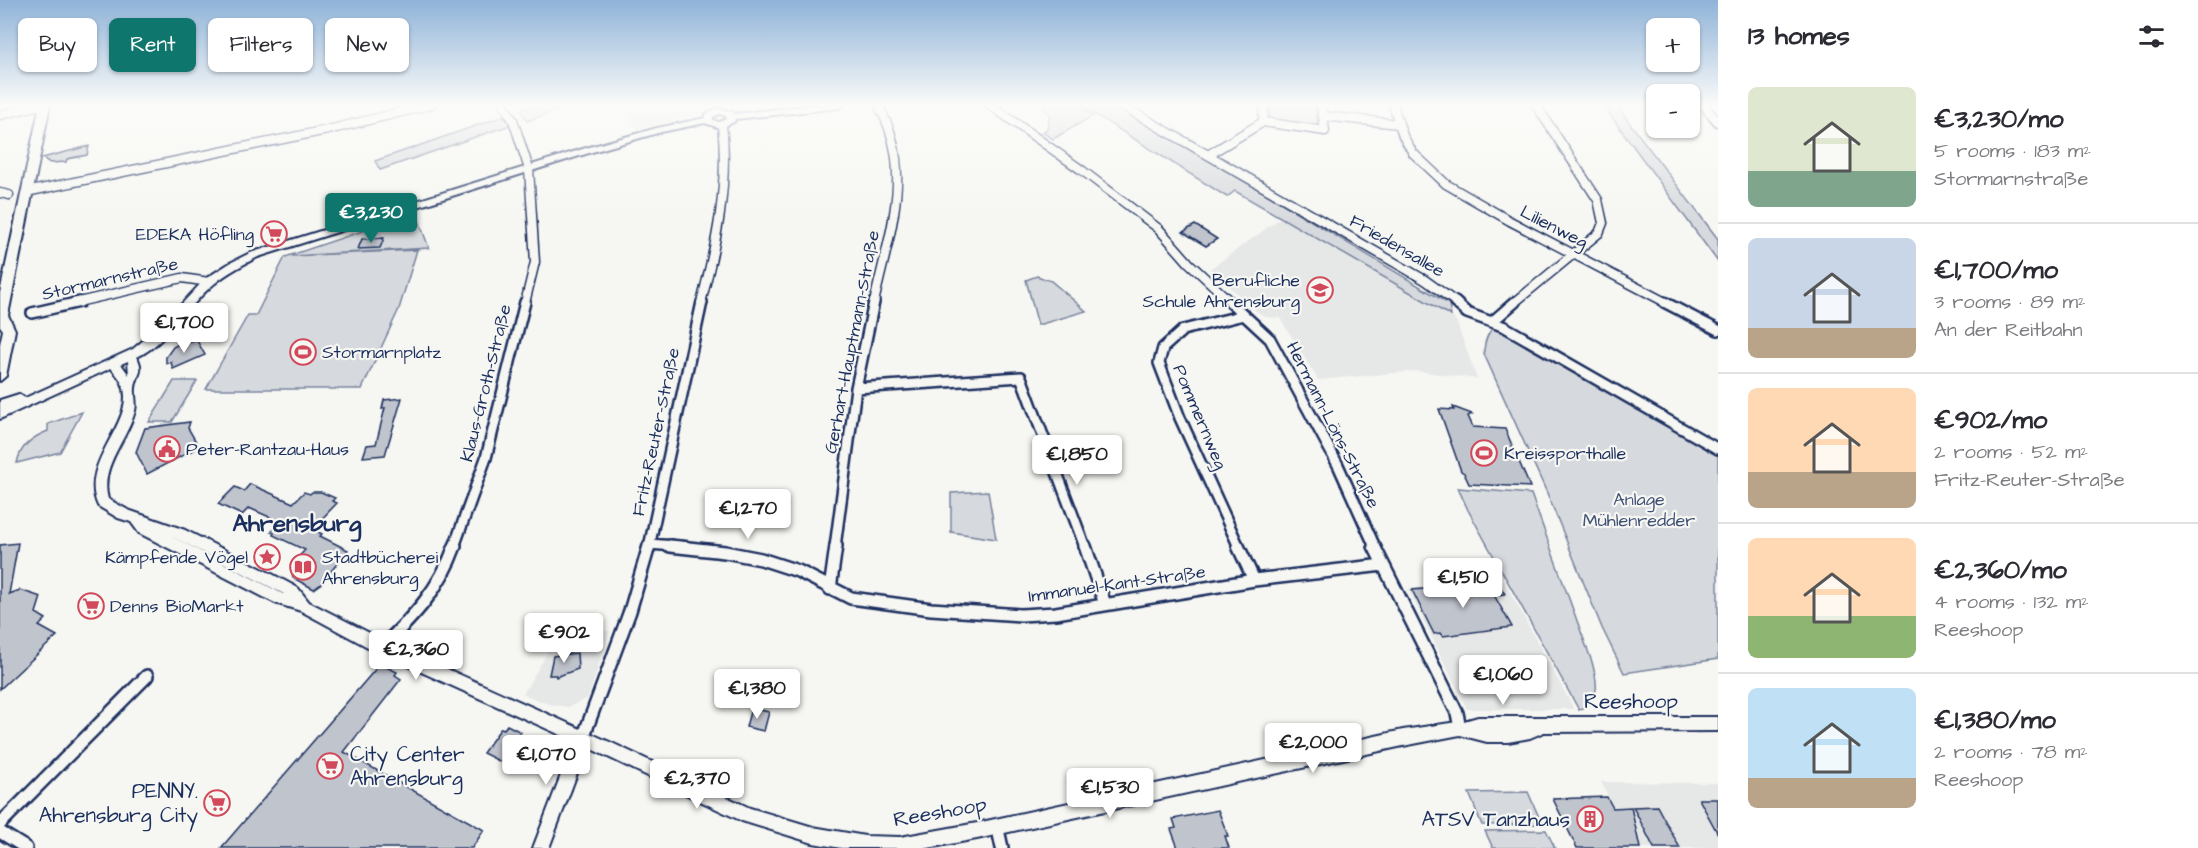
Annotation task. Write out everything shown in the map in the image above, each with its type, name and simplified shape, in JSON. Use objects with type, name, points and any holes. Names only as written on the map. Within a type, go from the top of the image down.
[{"type":"main road","points":[[0,376],[9,330],[1,319],[36,145]]},
{"type":"street","points":[[26,192],[256,145]]},
{"type":"street","name":"Klaus-Groth-Straße","points":[[382,647],[420,608],[447,568],[486,458],[535,262],[529,169],[521,145]]},
{"type":"street","points":[[0,405],[71,381],[130,356],[167,327],[209,282],[240,261],[608,145]]},
{"type":"street","name":"Fritz-Reuter-Straße","points":[[583,738],[636,593],[649,544],[714,246],[722,188],[725,145]]},
{"type":"street","name":"Gerhart-Hauptmann-Straße","points":[[830,589],[856,388],[898,188],[897,145]]},
{"type":"street","name":"Hermann-Löns-Straße","points":[[1045,145],[1159,229],[1189,263],[1270,339],[1298,386],[1338,465],[1383,565],[1458,713],[1462,728]]},
{"type":"street","name":"Friedensallee","points":[[1190,145],[1435,286],[1467,313],[1493,321],[1718,449]]},
{"type":"street","points":[[1208,155],[1225,145]]},
{"type":"street","name":"Lilienweg","points":[[1409,145],[1413,153],[1446,184],[1473,201],[1718,330]]},
{"type":"street","points":[[1493,321],[1599,233],[1603,223],[1602,211],[1593,191],[1561,145]]},
{"type":"street","points":[[0,194],[9,195]]},
{"type":"street","name":"Stormarnstraße","points":[[32,313],[182,278],[209,282]]},
{"type":"street","name":"Pommernweg","points":[[1244,315],[1183,330],[1162,348],[1159,363],[1180,418],[1254,580]]},
{"type":"street","points":[[129,386],[136,371],[134,360],[130,356]]},
{"type":"street","points":[[114,364],[123,374],[129,386]]},
{"type":"street","points":[[856,388],[1021,377],[1105,604]]},
{"type":"street","points":[[0,414],[71,381]]},
{"type":"street","name":"Reeshoop","points":[[129,386],[131,399],[129,412],[106,458],[99,494],[104,502],[137,521],[144,529],[280,599],[304,606],[382,647],[748,815],[813,835],[865,844],[900,845],[1404,738],[1462,728],[1487,734],[1508,734],[1530,731],[1544,725],[1659,722],[1718,724]]},
{"type":"street","name":"Immanuel-Kant-Straße","points":[[649,544],[723,549],[752,555],[798,571],[851,598],[880,603],[1002,614],[1056,613],[1254,580],[1383,565]]},
{"type":"street","points":[[0,824],[147,676]]},
{"type":"street","points":[[541,848],[583,738]]},
{"type":"street","points":[[997,825],[1002,848]]},
{"type":"street","points":[[0,832],[26,848]]},
{"type":"shaded area","name":"Berufliche Schule Ahrensburg","points":[[1282,217],[1451,316],[1456,321],[1477,379],[1417,371],[1318,380],[1280,318],[1266,317],[1256,311],[1210,269]]},
{"type":"shaded area","points":[[1504,581],[1574,709],[1467,709],[1408,589]]},
{"type":"shaded area","points":[[558,627],[610,631],[588,698],[568,707],[548,704],[523,694],[545,657]]},
{"type":"shaded area","points":[[1601,782],[1718,783],[1718,848],[1635,848]]},
{"type":"green space","points":[[422,145],[453,145],[380,170],[375,161]]},
{"type":"green space","points":[[1143,145],[1184,145],[1449,304],[1451,316],[1235,191],[1227,197]]},
{"type":"green space","points":[[1632,145],[1646,145],[1718,239],[1718,262]]},
{"type":"green space","name":"Stormarnplatz","points":[[416,213],[429,248],[292,256],[417,250],[399,309],[362,389],[206,389],[248,315],[256,315],[285,257]]},
{"type":"green space","points":[[1037,276],[1051,281],[1086,311],[1038,325],[1026,280]]},
{"type":"green space","name":"Anlage Mühlenredder","points":[[1496,325],[1718,452],[1718,659],[1624,673],[1602,628],[1547,493],[1484,354],[1486,338]]},
{"type":"green space","points":[[174,381],[197,381],[172,422],[149,422]]},
{"type":"green space","points":[[82,412],[60,452],[17,463],[24,447],[32,439],[48,431],[48,424]]},
{"type":"green space","points":[[1458,488],[1531,494],[1594,670],[1596,690],[1591,701],[1579,710],[1468,510]]},
{"type":"green space","points":[[988,491],[996,539],[951,532],[951,493]]},
{"type":"green space","points":[[1528,792],[1542,824],[1482,825],[1469,793]]},
{"type":"green space","points":[[1546,830],[1555,848],[1493,848],[1485,831]]},
{"type":"building","points":[[89,146],[87,155],[67,159],[66,162],[50,163],[42,158]]},
{"type":"building","points":[[1195,225],[1217,239],[1206,246],[1183,232]]},
{"type":"building","points":[[384,238],[380,248],[358,249],[362,239]]},
{"type":"building","points":[[196,339],[205,355],[173,369],[171,362],[166,364],[166,357],[173,347],[186,340],[187,343]]},
{"type":"building","points":[[402,398],[385,455],[363,457],[367,445],[376,444],[385,408],[382,409],[384,400]]},
{"type":"building","name":"Kreissporthalle","points":[[1453,407],[1472,414],[1468,416],[1473,427],[1505,429],[1530,487],[1469,484],[1461,471],[1439,409],[1454,410]]},
{"type":"building","name":"Peter-Rantzau-Haus","points":[[190,422],[188,428],[199,447],[147,474],[136,452],[145,428]]},
{"type":"building","points":[[250,484],[293,503],[304,492],[310,494],[321,492],[335,498],[332,501],[337,503],[312,529],[322,534],[320,536],[348,550],[321,584],[314,589],[293,578],[291,565],[305,550],[273,535],[274,533],[271,532],[281,522],[249,508],[242,515],[218,504],[235,487],[244,491]]},
{"type":"building","points":[[18,543],[9,594],[20,590],[41,597],[36,613],[46,619],[39,626],[57,636],[0,689],[0,545]]},
{"type":"building","points":[[1498,583],[1505,594],[1494,595],[1512,627],[1443,636],[1441,633],[1434,634],[1412,590]]},
{"type":"building","points":[[577,653],[578,669],[556,677],[556,675],[549,675],[553,656]]},
{"type":"building","name":"City Center Ahrensburg","points":[[380,664],[397,672],[395,675],[401,679],[344,752],[484,830],[472,848],[221,848]]},
{"type":"building","points":[[751,708],[769,712],[764,731],[746,727]]},
{"type":"building","points":[[507,725],[521,732],[501,762],[483,753],[501,728],[504,729]]},
{"type":"building","name":"ATSV Tanzhaus","points":[[1607,797],[1613,808],[1631,807],[1640,848],[1577,848],[1553,799]]},
{"type":"building","points":[[1699,799],[1718,799],[1718,834]]},
{"type":"building","points":[[1657,806],[1680,848],[1654,848],[1633,807]]},
{"type":"building","points":[[1218,810],[1228,836],[1225,836],[1229,848],[1178,848],[1171,829],[1176,828],[1173,819]]},
{"type":"place","name":"EDEKA Höfling","points":[[274,234]]},
{"type":"place","name":"Berufliche Schule Ahrensburg","points":[[1320,290]]},
{"type":"place","name":"Stormarnplatz","points":[[303,352]]},
{"type":"place","name":"Peter-Rantzau-Haus","points":[[167,449]]},
{"type":"place","name":"Kreissporthalle","points":[[1484,453]]},
{"type":"place","name":"Kämpfende Vögel","points":[[267,557]]},
{"type":"place","name":"Stadtbücherei Ahrensburg","points":[[303,567]]},
{"type":"place","name":"Denns BioMarkt","points":[[91,606]]},
{"type":"place","name":"City Center Ahrensburg","points":[[330,766]]},
{"type":"place","name":"PENNY. Ahrensburg City","points":[[217,803]]},
{"type":"place","name":"ATSV Tanzhaus","points":[[1590,819]]},
{"type":"district","name":"Ahrensburg","points":[[297,524]]}]
